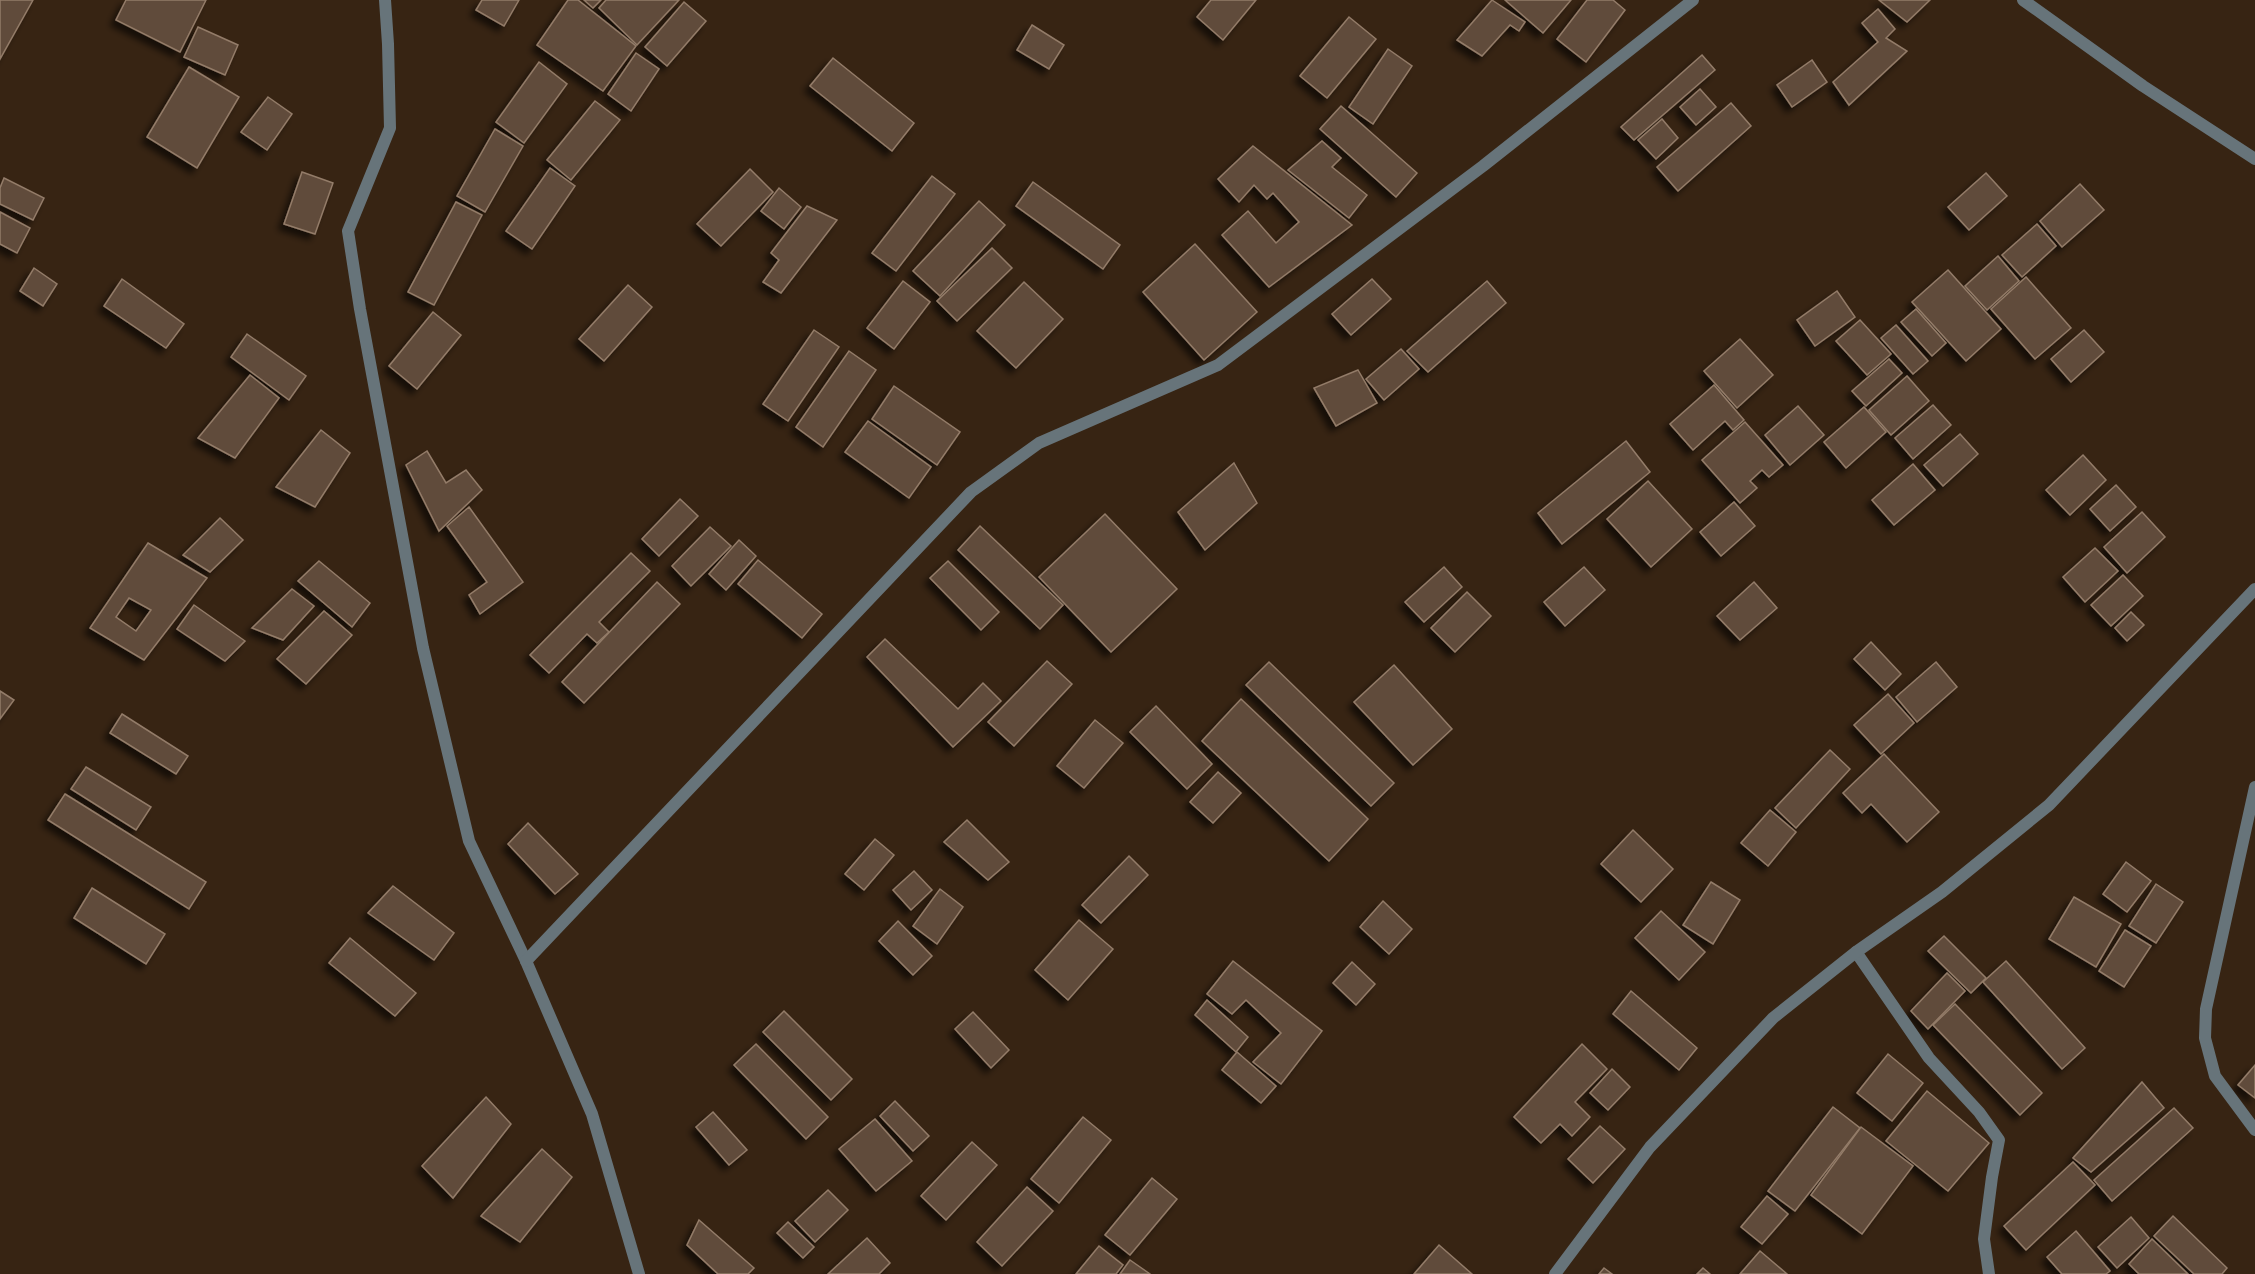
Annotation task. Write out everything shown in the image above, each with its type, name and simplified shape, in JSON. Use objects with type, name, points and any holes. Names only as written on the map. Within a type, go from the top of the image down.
[{"type":"street","points":[[385,0],[390,128],[348,231],[362,321],[423,648],[469,840],[526,961],[592,1114],[639,1274]]},
{"type":"street","points":[[526,961],[971,492],[1039,443],[1218,365],[1483,166],[1693,0]]},
{"type":"street","points":[[2023,0],[2143,86],[2255,159]]},
{"type":"street","points":[[1555,1274],[1650,1147],[1773,1018],[1856,952],[1942,892],[2049,805],[2255,589]]},
{"type":"street","points":[[2255,787],[2206,1009],[2205,1038],[2215,1076],[2255,1130]]},
{"type":"street","points":[[1856,952],[1929,1058],[1978,1112],[1999,1140],[1984,1239],[1989,1274]]},
{"type":"building","points":[[0,0],[33,0],[0,59]]},
{"type":"building","points":[[126,0],[206,0],[180,52],[116,20]]},
{"type":"building","points":[[482,0],[519,0],[504,26],[476,10]]},
{"type":"building","points":[[568,0],[578,0],[636,46],[603,91],[537,45]]},
{"type":"building","points":[[584,0],[601,0],[593,8]]},
{"type":"building","points":[[606,0],[679,0],[637,45],[599,8]]},
{"type":"building","points":[[1211,0],[1256,0],[1223,40],[1197,17]]},
{"type":"building","points":[[1492,0],[1525,22],[1519,31],[1510,25],[1482,56],[1457,40]]},
{"type":"building","points":[[1505,0],[1571,0],[1543,33]]},
{"type":"building","points":[[1587,0],[1613,0],[1625,10],[1586,62],[1557,39]]},
{"type":"building","points":[[1879,0],[1930,0],[1907,22]]},
{"type":"building","points":[[684,2],[706,21],[667,66],[645,47]]},
{"type":"building","points":[[1878,9],[1895,29],[1886,38],[1907,51],[1849,105],[1833,82],[1878,42],[1862,23]]},
{"type":"building","points":[[1349,17],[1376,39],[1327,98],[1300,76]]},
{"type":"building","points":[[1032,25],[1064,45],[1049,69],[1017,50]]},
{"type":"building","points":[[198,27],[238,45],[225,75],[184,57]]},
{"type":"building","points":[[1388,49],[1412,66],[1373,124],[1349,107]]},
{"type":"building","points":[[636,53],[659,69],[631,111],[608,94]]},
{"type":"building","points":[[1702,55],[1715,70],[1634,140],[1621,127]]},
{"type":"building","points":[[833,58],[914,123],[892,151],[810,86]]},
{"type":"building","points":[[1812,60],[1827,82],[1792,107],[1777,85]]},
{"type":"building","points":[[539,62],[567,84],[524,143],[496,122]]},
{"type":"building","points":[[189,67],[239,97],[197,168],[147,137]]},
{"type":"building","points":[[1700,89],[1716,107],[1696,125],[1680,107]]},
{"type":"building","points":[[268,97],[292,114],[267,150],[241,132]]},
{"type":"building","points":[[595,101],[620,120],[571,180],[547,160]]},
{"type":"building","points":[[1731,103],[1751,126],[1678,191],[1657,167]]},
{"type":"building","points":[[1341,106],[1417,173],[1396,197],[1320,129]]},
{"type":"building","points":[[1662,119],[1678,138],[1656,159],[1638,140]]},
{"type":"building","points":[[495,129],[523,146],[485,212],[457,196]]},
{"type":"building","points":[[1322,141],[1341,158],[1332,167],[1367,195],[1349,218],[1288,170]]},
{"type":"building","points":[[1253,146],[1352,225],[1269,287],[1222,235],[1248,211],[1276,243],[1299,222],[1273,193],[1267,199],[1254,185],[1239,202],[1218,179]]},
{"type":"building","points":[[550,168],[575,186],[532,249],[506,231]]},
{"type":"building","points":[[750,169],[773,192],[721,246],[697,224]]},
{"type":"building","points":[[302,172],[333,183],[315,234],[284,224]]},
{"type":"building","points":[[1986,173],[2007,196],[1969,230],[1948,207]]},
{"type":"building","points":[[932,176],[955,194],[896,271],[872,253]]},
{"type":"building","points":[[4,178],[44,198],[33,220],[0,204],[0,188]]},
{"type":"building","points":[[1033,182],[1120,245],[1103,269],[1016,206]]},
{"type":"building","points":[[2080,184],[2104,210],[2062,247],[2040,221]]},
{"type":"building","points":[[779,188],[801,207],[784,229],[761,211]]},
{"type":"building","points":[[979,201],[1005,225],[940,296],[913,271]]},
{"type":"building","points":[[456,202],[482,215],[434,305],[408,292]]},
{"type":"building","points":[[807,206],[837,220],[781,293],[763,282],[779,260],[771,253]]},
{"type":"building","points":[[0,212],[30,228],[17,253],[0,244]]},
{"type":"building","points":[[2037,224],[2056,246],[2022,277],[2002,255]]},
{"type":"building","points":[[1195,244],[1257,312],[1204,360],[1143,292]]},
{"type":"building","points":[[992,248],[1012,268],[957,321],[937,301]]},
{"type":"building","points":[[1998,256],[2019,281],[1987,310],[1965,286]]},
{"type":"building","points":[[34,268],[57,284],[43,306],[20,291]]},
{"type":"building","points":[[1948,270],[2001,329],[1966,361],[1912,302]]},
{"type":"building","points":[[2026,277],[2071,328],[2035,359],[1991,309]]},
{"type":"building","points":[[122,279],[184,324],[166,348],[104,306]]},
{"type":"building","points":[[1372,279],[1391,299],[1351,335],[1332,314]]},
{"type":"building","points":[[903,281],[930,302],[894,349],[867,328]]},
{"type":"building","points":[[1487,281],[1506,303],[1428,372],[1407,351]]},
{"type":"building","points":[[1024,282],[1063,319],[1016,368],[977,331]]},
{"type":"building","points":[[628,285],[652,307],[604,361],[579,339]]},
{"type":"building","points":[[1837,291],[1855,317],[1815,346],[1797,320]]},
{"type":"building","points":[[1916,309],[1946,343],[1932,356],[1901,322]]},
{"type":"building","points":[[433,312],[461,335],[417,389],[389,366]]},
{"type":"building","points":[[1860,320],[1891,354],[1867,375],[1836,341]]},
{"type":"building","points":[[1896,325],[1928,361],[1913,374],[1881,338]]},
{"type":"building","points":[[814,330],[839,347],[788,421],[763,404]]},
{"type":"building","points":[[2084,330],[2104,352],[2071,382],[2051,359]]},
{"type":"building","points":[[247,334],[306,376],[289,400],[231,357]]},
{"type":"building","points":[[1740,339],[1773,375],[1737,408],[1704,371]]},
{"type":"building","points":[[1401,349],[1419,369],[1384,400],[1366,379]]},
{"type":"building","points":[[849,351],[876,370],[823,447],[796,427]]},
{"type":"building","points":[[1889,359],[1902,373],[1866,406],[1852,391]]},
{"type":"building","points":[[1358,370],[1377,403],[1336,426],[1314,388]]},
{"type":"building","points":[[250,375],[279,398],[235,458],[198,438]]},
{"type":"building","points":[[1907,376],[1929,401],[1891,435],[1869,410]]},
{"type":"building","points":[[1714,385],[1744,420],[1733,430],[1725,421],[1693,450],[1670,424]]},
{"type":"building","points":[[894,386],[960,432],[937,465],[872,419]]},
{"type":"building","points":[[1933,405],[1951,425],[1913,459],[1895,438]]},
{"type":"building","points":[[1798,406],[1824,435],[1790,465],[1765,435]]},
{"type":"building","points":[[1864,407],[1886,432],[1846,468],[1824,442]]},
{"type":"building","points":[[868,421],[931,467],[909,498],[845,452]]},
{"type":"building","points":[[1745,422],[1783,465],[1769,477],[1762,470],[1750,481],[1757,488],[1740,503],[1702,460]]},
{"type":"building","points":[[321,430],[350,453],[315,507],[276,487]]},
{"type":"building","points":[[1960,434],[1978,454],[1943,486],[1924,465]]},
{"type":"building","points":[[1626,441],[1650,472],[1562,544],[1538,513]]},
{"type":"building","points":[[427,451],[446,483],[466,470],[482,490],[439,531],[406,465]]},
{"type":"building","points":[[2083,455],[2106,480],[2070,515],[2046,490]]},
{"type":"building","points":[[1234,463],[1257,503],[1205,550],[1178,512]]},
{"type":"building","points":[[1913,464],[1935,490],[1894,525],[1872,500]]},
{"type":"building","points":[[1648,481],[1692,529],[1651,567],[1607,519]]},
{"type":"building","points":[[2116,485],[2136,507],[2110,531],[2090,509]]},
{"type":"building","points":[[680,499],[698,516],[659,556],[642,539]]},
{"type":"building","points":[[1734,502],[1755,526],[1721,556],[1700,532]]},
{"type":"building","points":[[469,507],[523,582],[480,614],[469,595],[487,582],[447,526]]},
{"type":"building","points":[[2142,512],[2165,537],[2127,573],[2104,547]]},
{"type":"building","points":[[1105,514],[1177,589],[1111,652],[1039,577]]},
{"type":"building","points":[[220,518],[243,540],[210,572],[183,555]]},
{"type":"building","points":[[980,526],[1063,605],[1040,629],[958,550]]},
{"type":"building","points":[[710,527],[731,546],[691,586],[672,566]]},
{"type":"building","points":[[739,540],[756,556],[726,590],[709,574]]},
{"type":"building","points":[[148,543],[207,578],[144,660],[90,628]],"holes":[[[129,598],[151,610],[136,631],[116,617]]]},
{"type":"building","points":[[2095,548],[2118,571],[2085,602],[2063,577]]},
{"type":"building","points":[[631,553],[650,571],[599,622],[609,632],[597,643],[587,634],[549,673],[530,655]]},
{"type":"building","points":[[758,560],[822,614],[802,638],[738,584]]},
{"type":"building","points":[[319,561],[370,603],[352,627],[298,581]]},
{"type":"building","points":[[948,561],[999,612],[981,630],[930,578]]},
{"type":"building","points":[[1444,567],[1462,587],[1424,622],[1405,602]]},
{"type":"building","points":[[1584,567],[1605,590],[1565,626],[1544,602]]},
{"type":"building","points":[[2123,575],[2143,596],[2111,626],[2091,605]]},
{"type":"building","points":[[657,582],[680,604],[584,703],[562,682]]},
{"type":"building","points":[[1754,582],[1777,608],[1740,640],[1717,616]]},
{"type":"building","points":[[292,589],[314,606],[283,640],[252,628]]},
{"type":"building","points":[[1467,592],[1491,616],[1455,652],[1431,628]]},
{"type":"building","points":[[194,605],[245,641],[225,661],[177,629]]},
{"type":"building","points":[[324,611],[352,635],[306,684],[277,659]]},
{"type":"building","points":[[2131,612],[2144,625],[2127,641],[2115,628]]},
{"type":"building","points":[[885,639],[958,709],[983,683],[1001,701],[953,747],[867,657]]},
{"type":"building","points":[[1871,642],[1901,674],[1885,690],[1854,659]]},
{"type":"building","points":[[1047,661],[1072,684],[1014,746],[988,722]]},
{"type":"building","points":[[1269,662],[1394,783],[1371,806],[1246,685]]},
{"type":"building","points":[[1936,662],[1957,687],[1917,722],[1896,697]]},
{"type":"building","points":[[1394,665],[1452,729],[1413,765],[1354,702]]},
{"type":"building","points":[[0,691],[14,700],[0,719]]},
{"type":"building","points":[[1888,694],[1914,723],[1881,754],[1854,725]]},
{"type":"building","points":[[1241,699],[1368,819],[1329,861],[1202,741]]},
{"type":"building","points":[[1156,706],[1212,764],[1187,789],[1130,732]]},
{"type":"building","points":[[122,714],[188,756],[176,774],[110,733]]},
{"type":"building","points":[[1095,720],[1123,743],[1084,788],[1057,766]]},
{"type":"building","points":[[1830,750],[1850,769],[1796,828],[1775,808]]},
{"type":"building","points":[[1884,754],[1939,812],[1907,842],[1871,804],[1862,813],[1843,793]]},
{"type":"building","points":[[86,767],[151,807],[136,830],[71,789]]},
{"type":"building","points":[[1218,772],[1241,793],[1213,823],[1190,802]]},
{"type":"building","points":[[65,794],[206,882],[189,909],[48,820]]},
{"type":"building","points":[[1770,810],[1796,832],[1768,866],[1741,843]]},
{"type":"building","points":[[967,820],[1009,862],[988,880],[944,842]]},
{"type":"building","points":[[528,823],[578,874],[555,894],[508,844]]},
{"type":"building","points":[[1633,830],[1673,869],[1641,902],[1601,864]]},
{"type":"building","points":[[875,839],[894,855],[864,890],[845,874]]},
{"type":"building","points":[[1129,856],[1148,875],[1101,923],[1082,905]]},
{"type":"building","points":[[2126,862],[2151,881],[2127,912],[2103,894]]},
{"type":"building","points":[[914,871],[932,890],[911,910],[893,890]]},
{"type":"building","points":[[1711,882],[1740,900],[1713,944],[1683,925]]},
{"type":"building","points":[[2156,884],[2183,902],[2156,943],[2129,926]]},
{"type":"building","points":[[393,886],[454,933],[434,960],[368,913]]},
{"type":"building","points":[[92,888],[165,934],[146,964],[74,918]]},
{"type":"building","points":[[940,889],[963,907],[937,944],[913,926]]},
{"type":"building","points":[[2074,897],[2121,924],[2096,967],[2049,939]]},
{"type":"building","points":[[1383,901],[1412,929],[1389,954],[1360,927]]},
{"type":"building","points":[[1661,911],[1705,952],[1679,980],[1635,938]]},
{"type":"building","points":[[1079,920],[1113,949],[1068,1000],[1035,970]]},
{"type":"building","points":[[898,921],[932,956],[913,975],[879,941]]},
{"type":"building","points":[[2125,930],[2151,946],[2124,987],[2099,971]]},
{"type":"building","points":[[1944,936],[1986,978],[1971,993],[1928,951]]},
{"type":"building","points":[[350,938],[416,993],[395,1016],[329,963]]},
{"type":"building","points":[[1233,961],[1322,1031],[1281,1084],[1253,1062],[1281,1033],[1246,1000],[1232,1014],[1207,994]]},
{"type":"building","points":[[2006,961],[2085,1048],[2062,1069],[1983,982]]},
{"type":"building","points":[[1352,962],[1375,984],[1356,1005],[1333,983]]},
{"type":"building","points":[[1947,973],[1965,991],[1928,1029],[1911,1011]]},
{"type":"building","points":[[1631,991],[1697,1048],[1679,1070],[1613,1014]]},
{"type":"building","points":[[1207,1000],[1248,1037],[1236,1052],[1195,1015]]},
{"type":"building","points":[[1955,1004],[2042,1093],[2020,1115],[1933,1025]]},
{"type":"building","points":[[784,1011],[852,1079],[831,1100],[763,1032]]},
{"type":"building","points":[[973,1012],[1009,1050],[991,1068],[955,1029]]},
{"type":"building","points":[[756,1044],[828,1117],[806,1139],[734,1065]]},
{"type":"building","points":[[1582,1044],[1607,1069],[1575,1102],[1590,1117],[1572,1136],[1560,1124],[1541,1143],[1514,1117]]},
{"type":"building","points":[[1237,1052],[1276,1086],[1261,1103],[1222,1070]]},
{"type":"building","points":[[1888,1054],[1923,1083],[1892,1121],[1857,1093]]},
{"type":"building","points":[[2255,1065],[2255,1098],[2238,1085]]},
{"type":"building","points":[[1612,1069],[1630,1087],[1608,1110],[1590,1093]]},
{"type":"building","points":[[2142,1082],[2164,1108],[2091,1172],[2073,1158]]},
{"type":"building","points":[[1927,1091],[1989,1143],[1948,1191],[1886,1141]]},
{"type":"building","points":[[486,1097],[511,1124],[453,1198],[422,1166]]},
{"type":"building","points":[[895,1101],[929,1136],[913,1151],[880,1116]]},
{"type":"building","points":[[1833,1107],[1860,1128],[1795,1211],[1768,1191]]},
{"type":"building","points":[[2174,1108],[2193,1128],[2112,1201],[2094,1180]]},
{"type":"building","points":[[713,1112],[747,1150],[729,1165],[696,1127]]},
{"type":"building","points":[[1083,1117],[1111,1140],[1059,1203],[1031,1179]]},
{"type":"building","points":[[875,1119],[912,1161],[876,1191],[839,1149]]},
{"type":"building","points":[[1600,1126],[1625,1149],[1593,1183],[1568,1159]]},
{"type":"building","points":[[1861,1127],[1913,1166],[1862,1234],[1811,1195]]},
{"type":"building","points":[[972,1142],[997,1165],[946,1220],[921,1196]]},
{"type":"building","points":[[542,1149],[572,1177],[520,1242],[481,1216]]},
{"type":"building","points":[[2073,1162],[2095,1185],[2026,1250],[2004,1226]]},
{"type":"building","points":[[1152,1178],[1177,1199],[1130,1255],[1105,1235]]},
{"type":"building","points":[[1027,1187],[1053,1211],[1002,1266],[977,1242]]},
{"type":"building","points":[[828,1190],[848,1210],[815,1242],[795,1221]]},
{"type":"building","points":[[1767,1196],[1788,1214],[1762,1244],[1741,1227]]},
{"type":"building","points":[[2173,1216],[2227,1268],[2222,1274],[2194,1274],[2154,1236]]},
{"type":"building","points":[[2131,1217],[2149,1238],[2117,1268],[2098,1247]]},
{"type":"building","points":[[699,1220],[754,1268],[748,1274],[718,1274],[687,1245]]},
{"type":"building","points":[[788,1222],[814,1247],[803,1258],[777,1233]]},
{"type":"building","points":[[2076,1231],[2110,1271],[2106,1274],[2062,1274],[2047,1257]]},
{"type":"building","points":[[867,1238],[890,1263],[879,1274],[828,1274]]},
{"type":"building","points":[[2152,1239],[2188,1274],[2139,1274],[2129,1264]]},
{"type":"building","points":[[1439,1245],[1472,1274],[1414,1274]]},
{"type":"building","points":[[1099,1246],[1123,1265],[1116,1274],[1076,1274]]},
{"type":"building","points":[[1760,1251],[1787,1274],[1740,1274]]},
{"type":"building","points":[[1130,1260],[1150,1274],[1120,1274]]},
{"type":"building","points":[[1604,1268],[1612,1274],[1599,1274]]},
{"type":"building","points":[[1703,1268],[1710,1274],[1697,1274]]}]
